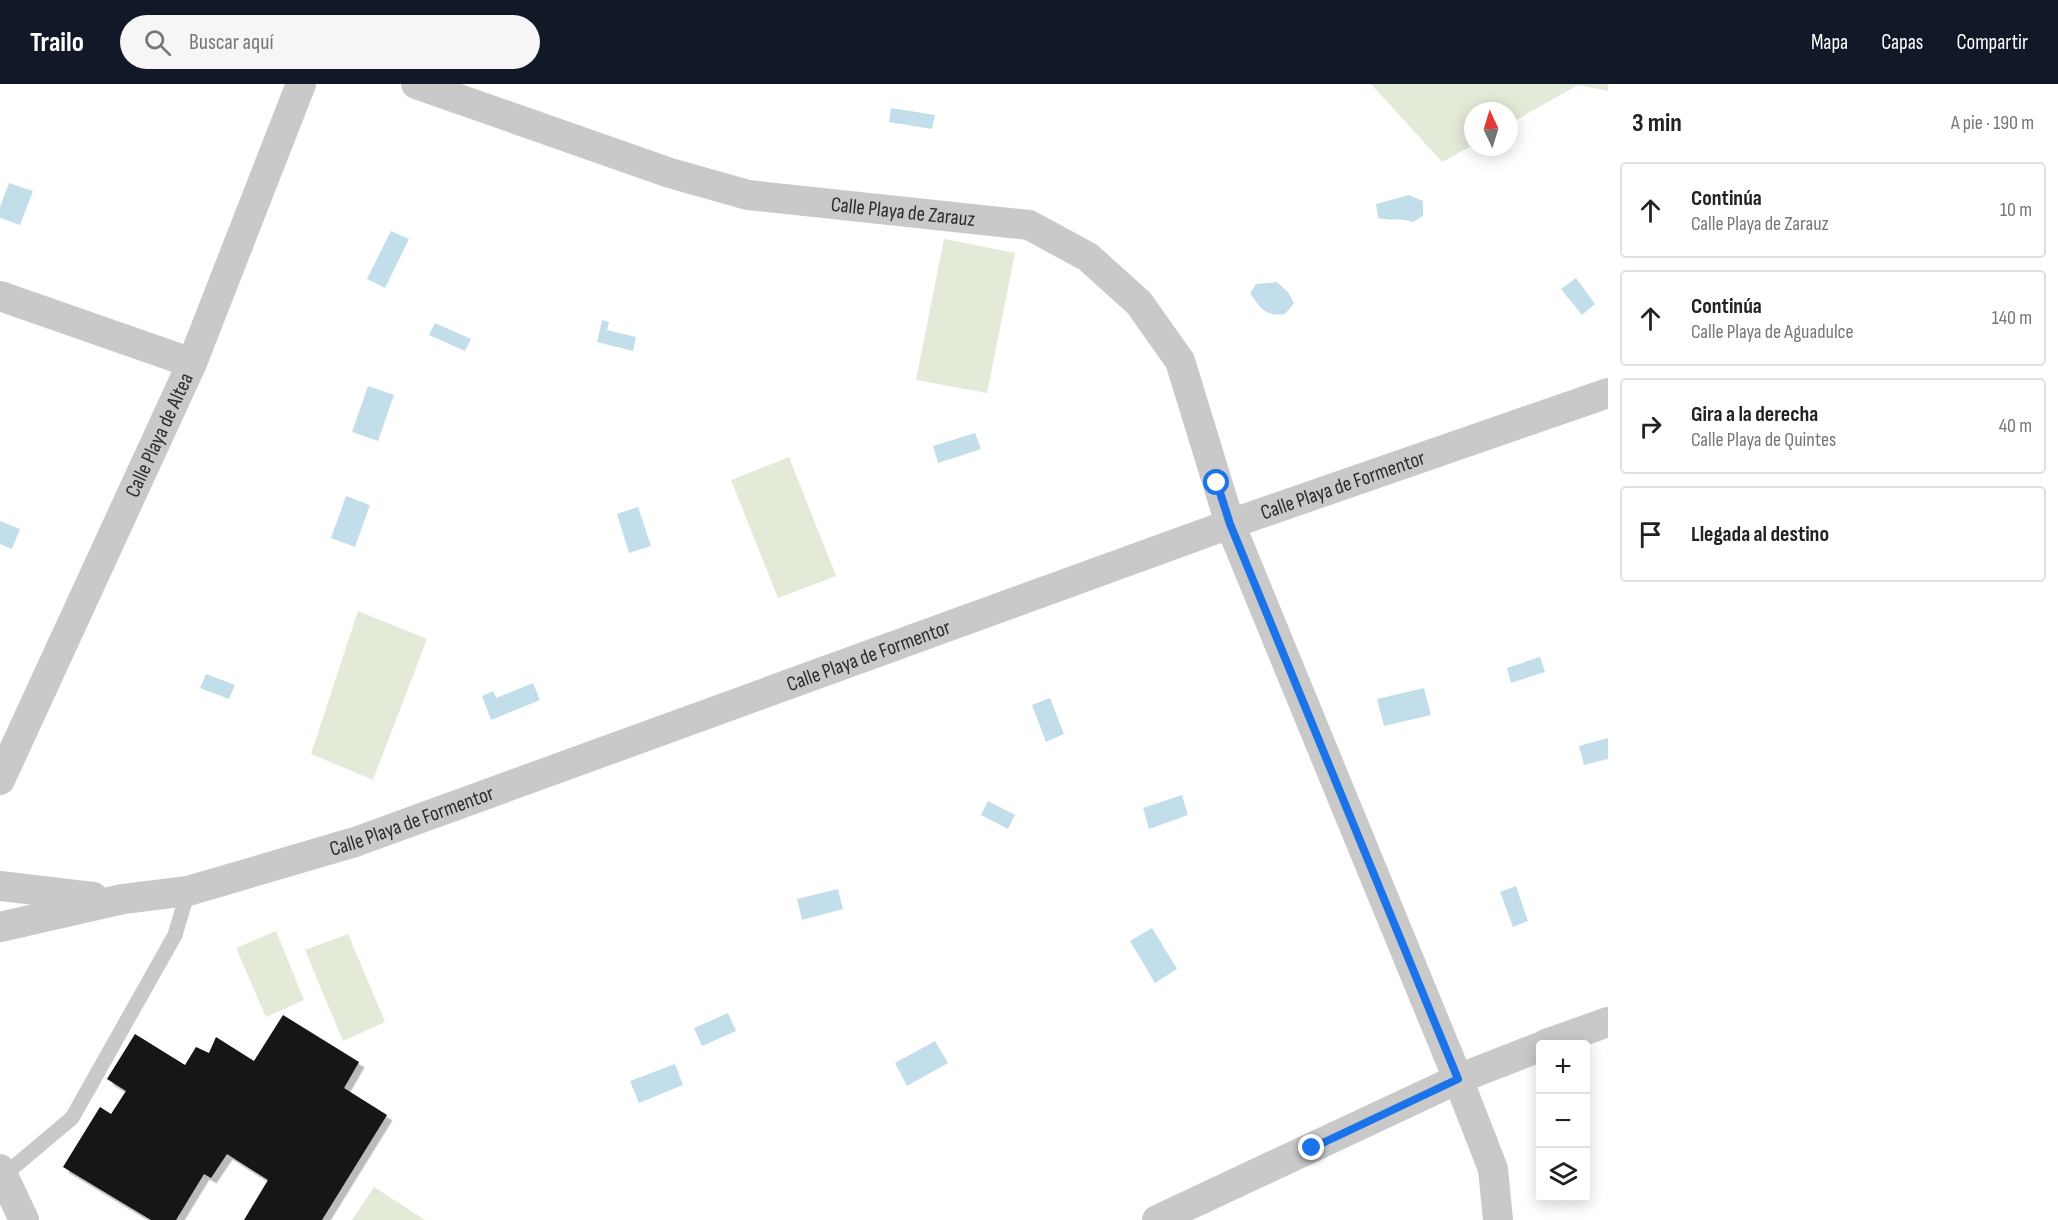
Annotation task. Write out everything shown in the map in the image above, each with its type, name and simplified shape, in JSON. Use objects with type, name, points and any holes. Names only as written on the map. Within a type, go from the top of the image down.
[{"type":"street","name":"Calle Playa de Altea","points":[[0,780],[192,363],[301,84]]},
{"type":"street","name":"Calle Playa de Zarauz","points":[[416,84],[670,173],[748,195],[1029,225],[1088,257],[1139,303],[1180,361],[1230,524],[1458,1079],[1492,1169],[1498,1220]]},
{"type":"street","points":[[0,296],[192,363]]},
{"type":"street","name":"Calle Playa de Formentor","points":[[0,927],[123,899],[188,891],[355,842],[1230,524],[1608,393]]},
{"type":"street","name":"Calle Playa de Formentor","points":[[0,886],[123,899]]},
{"type":"street","points":[[1557,1040],[1608,1022]]},
{"type":"street","points":[[1157,1220],[1458,1079],[1536,1049]]},
{"type":"street","points":[[2,1173],[24,1220]]},
{"type":"lane","points":[[2,1173],[72,1118],[175,935],[188,891]]},
{"type":"green space","points":[[1371,84],[1608,84],[1608,91],[1578,85],[1518,119],[1518,102],[1464,102],[1464,150],[1442,162]]},
{"type":"green space","points":[[944,239],[1015,253],[987,393],[916,380]]},
{"type":"green space","points":[[789,457],[836,576],[778,598],[731,480]]},
{"type":"green space","points":[[358,611],[427,639],[373,780],[311,754]]},
{"type":"green space","points":[[276,931],[304,1000],[266,1017],[236,948]]},
{"type":"green space","points":[[348,934],[385,1022],[343,1041],[305,950]]},
{"type":"green space","points":[[374,1187],[425,1220],[352,1220]]},
{"type":"water","points":[[891,108],[935,115],[932,129],[889,122]]},
{"type":"water","points":[[9,183],[33,191],[20,225],[0,218],[0,207]]},
{"type":"water","points":[[1409,195],[1423,201],[1423,216],[1413,222],[1378,218],[1376,204]]},
{"type":"water","points":[[391,231],[409,239],[385,288],[367,279]]},
{"type":"water","points":[[1576,278],[1595,304],[1582,315],[1561,289]]},
{"type":"water","points":[[1277,282],[1288,292],[1294,303],[1285,314],[1278,315],[1264,310],[1250,293],[1256,284]]},
{"type":"water","points":[[602,320],[609,322],[607,330],[636,337],[633,351],[597,342]]},
{"type":"water","points":[[435,323],[471,339],[465,351],[429,335]]},
{"type":"water","points":[[368,386],[394,395],[378,441],[352,432]]},
{"type":"water","points":[[975,433],[981,449],[938,463],[933,446]]},
{"type":"water","points":[[346,496],[370,505],[355,547],[331,538]]},
{"type":"water","points":[[638,507],[651,546],[629,553],[617,514]]},
{"type":"water","points":[[0,521],[20,529],[12,549],[0,544]]},
{"type":"water","points":[[1540,657],[1545,672],[1511,683],[1507,668]]},
{"type":"water","points":[[206,674],[235,685],[229,699],[200,688]]},
{"type":"water","points":[[533,683],[540,700],[491,720],[482,696],[493,691],[496,698]]},
{"type":"water","points":[[1424,688],[1431,715],[1384,726],[1377,699]]},
{"type":"water","points":[[1050,698],[1064,734],[1046,742],[1032,705]]},
{"type":"water","points":[[1608,738],[1608,759],[1584,765],[1579,746]]},
{"type":"water","points":[[1182,795],[1188,815],[1149,829],[1143,808]]},
{"type":"water","points":[[988,801],[1015,815],[1008,829],[981,815]]},
{"type":"water","points":[[1516,886],[1528,921],[1513,927],[1500,892]]},
{"type":"water","points":[[838,889],[843,909],[802,920],[797,899]]},
{"type":"water","points":[[1152,928],[1177,969],[1155,983],[1130,941]]},
{"type":"water","points":[[728,1013],[736,1031],[702,1046],[694,1028]]},
{"type":"water","points":[[935,1041],[948,1063],[907,1086],[895,1063]]},
{"type":"water","points":[[675,1064],[683,1085],[639,1103],[630,1081]]},
{"type":"building","points":[[283,1015],[359,1062],[344,1088],[387,1115],[322,1220],[244,1220],[268,1180],[227,1154],[211,1178],[204,1174],[176,1220],[151,1220],[63,1167],[100,1107],[111,1114],[126,1091],[107,1079],[135,1034],[185,1065],[196,1047],[209,1053],[216,1037],[254,1061]]},
{"type":"route","points":[[1217,483],[1230,524],[1458,1079],[1312,1148]]}]
